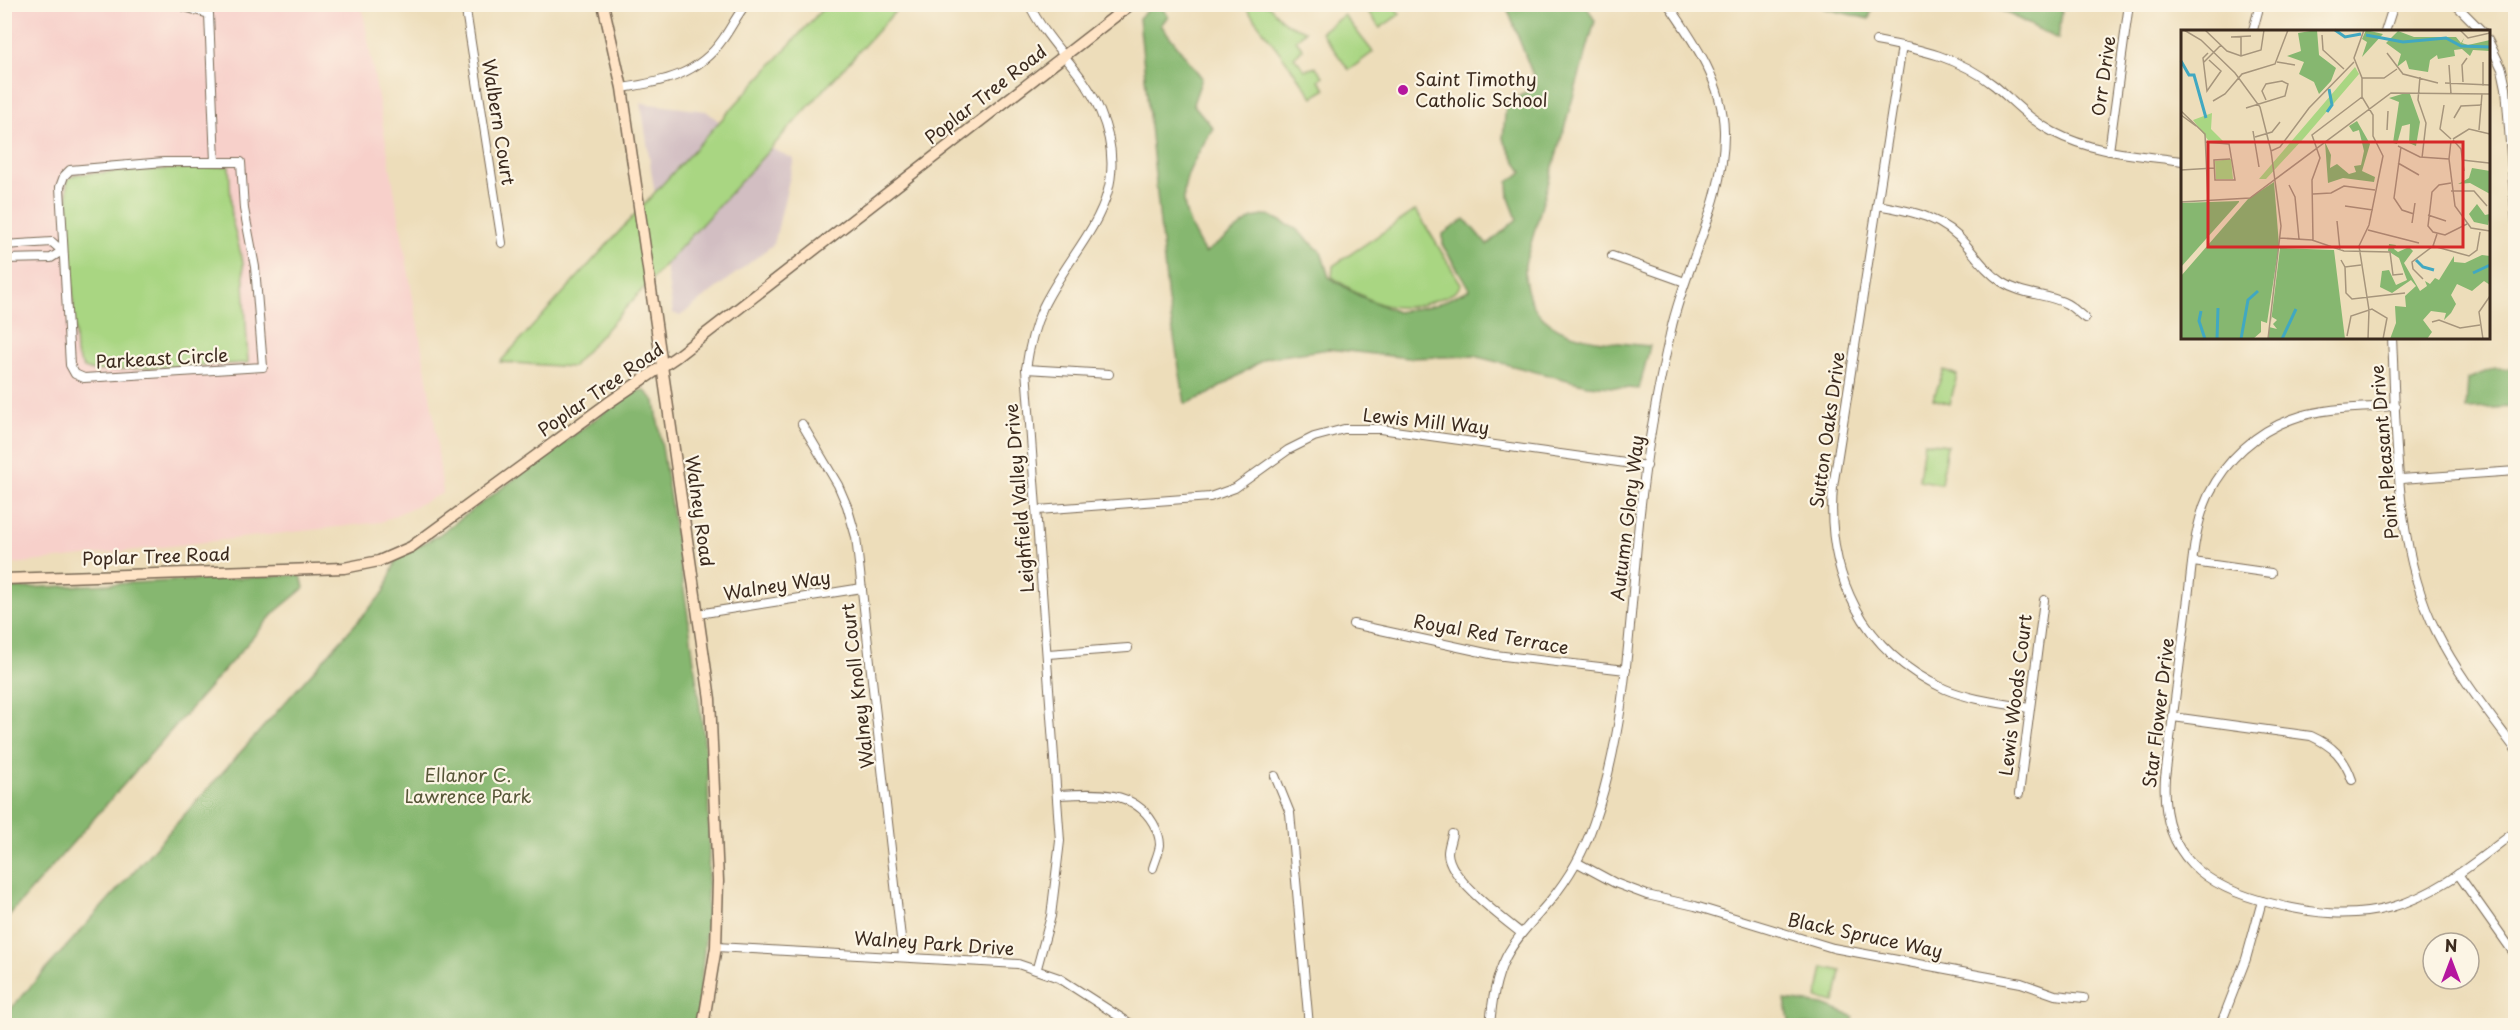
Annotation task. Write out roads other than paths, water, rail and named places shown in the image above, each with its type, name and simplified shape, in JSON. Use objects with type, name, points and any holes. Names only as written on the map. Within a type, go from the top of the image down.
[{"type":"main road","name":"Walney Road","points":[[603,4],[622,88],[710,699],[718,881],[716,947],[704,1026]]},
{"type":"main road","name":"Poplar Tree Road","points":[[4,579],[328,569],[379,561],[411,547],[608,403],[662,367],[1131,4]]},
{"type":"street","points":[[174,4],[209,14],[214,162]]},
{"type":"street","name":"Walbern Court","points":[[465,4],[502,243]]},
{"type":"street","points":[[622,88],[670,79],[697,66],[720,44],[746,4]]},
{"type":"street","name":"Leighfield Valley Drive","points":[[1029,4],[1089,89],[1101,112],[1109,141],[1109,181],[1098,221],[1059,280],[1038,318],[1026,369],[1059,795],[1060,841],[1057,883],[1037,968]]},
{"type":"street","name":"Autumn Glory Way","points":[[1490,1026],[1496,982],[1506,957],[1521,933],[1550,901],[1578,863],[1595,821],[1618,728],[1626,670],[1638,530],[1671,328],[1685,282],[1706,231],[1718,185],[1724,132],[1721,103],[1710,71],[1692,37],[1668,4]]},
{"type":"street","name":"Orr Drive","points":[[2109,151],[2129,4]]},
{"type":"street","points":[[2253,30],[2260,4]]},
{"type":"street","points":[[2386,30],[2394,4]]},
{"type":"street","points":[[2456,4],[2480,30]]},
{"type":"street","points":[[1876,41],[1929,51],[1961,63],[2040,124],[2068,139],[2109,151],[2181,161]]},
{"type":"street","points":[[2490,44],[2502,69],[2506,88],[2514,171],[2516,225]]},
{"type":"street","name":"Sutton Oaks Drive","points":[[1902,46],[1833,487],[1832,531],[1837,563],[1848,594],[1871,631],[1912,671],[1960,695],[2029,708]]},
{"type":"street","name":"Parkeast Circle","points":[[164,162],[214,162],[241,162],[244,208],[255,267],[263,367],[98,378],[84,378],[75,374],[70,365],[62,251],[60,186],[64,176],[70,170],[164,162]]},
{"type":"street","points":[[1877,206],[1916,212],[1938,221],[1958,236],[1983,266],[2001,281],[2025,293],[2068,304],[2085,318]]},
{"type":"street","points":[[4,245],[52,242],[62,251],[51,258],[4,259]]},
{"type":"street","points":[[1612,256],[1685,282]]},
{"type":"street","name":"Point Pleasant Drive","points":[[2391,339],[2409,556],[2435,631],[2462,677],[2516,750]]},
{"type":"street","points":[[1026,369],[1109,374]]},
{"type":"street","name":"Star Flower Drive","points":[[2396,406],[2308,414],[2278,425],[2252,441],[2229,463],[2209,494],[2199,523],[2193,562],[2164,794],[2166,818],[2174,840],[2188,861],[2206,878],[2226,890],[2262,901],[2322,914],[2366,912],[2414,899],[2458,874],[2516,831]]},
{"type":"street","name":"Walney Knoll Court","points":[[802,424],[847,506],[856,537],[903,956]]},
{"type":"street","name":"Lewis Mill Way","points":[[1038,510],[1210,497],[1235,488],[1288,450],[1314,437],[1344,429],[1380,429],[1647,466]]},
{"type":"street","points":[[2401,479],[2516,471]]},
{"type":"street","points":[[2193,562],[2271,573]]},
{"type":"street","name":"Walney Way","points":[[698,614],[861,588]]},
{"type":"street","name":"Lewis Woods Court","points":[[2019,794],[2044,600]]},
{"type":"street","name":"Royal Red Terrace","points":[[1353,624],[1495,655],[1626,670]]},
{"type":"street","points":[[1048,654],[1128,648]]},
{"type":"street","points":[[2173,717],[2311,736],[2324,742],[2342,756],[2352,780]]},
{"type":"street","points":[[1275,776],[1290,813],[1309,1026]]},
{"type":"street","points":[[1059,795],[1105,793],[1136,805],[1152,820],[1159,837],[1160,847],[1153,868]]},
{"type":"street","points":[[1452,834],[1448,854],[1455,870],[1479,901],[1521,933]]},
{"type":"street","name":"Black Spruce Way","points":[[1578,863],[1615,883],[1647,895],[1695,906],[1833,948],[2020,983],[2055,995],[2084,998]]},
{"type":"street","points":[[2458,874],[2516,956]]},
{"type":"street","points":[[2222,1024],[2246,959],[2262,901]]},
{"type":"street","name":"Walney Park Drive","points":[[716,947],[1001,961],[1037,968],[1059,978],[1134,1026]]},
{"type":"place","name":"Saint Timothy Catholic School","points":[[1403,90]]},
{"type":"park label","name":"Ellanor C. Lawrence Park","points":[[468,786]]}]
